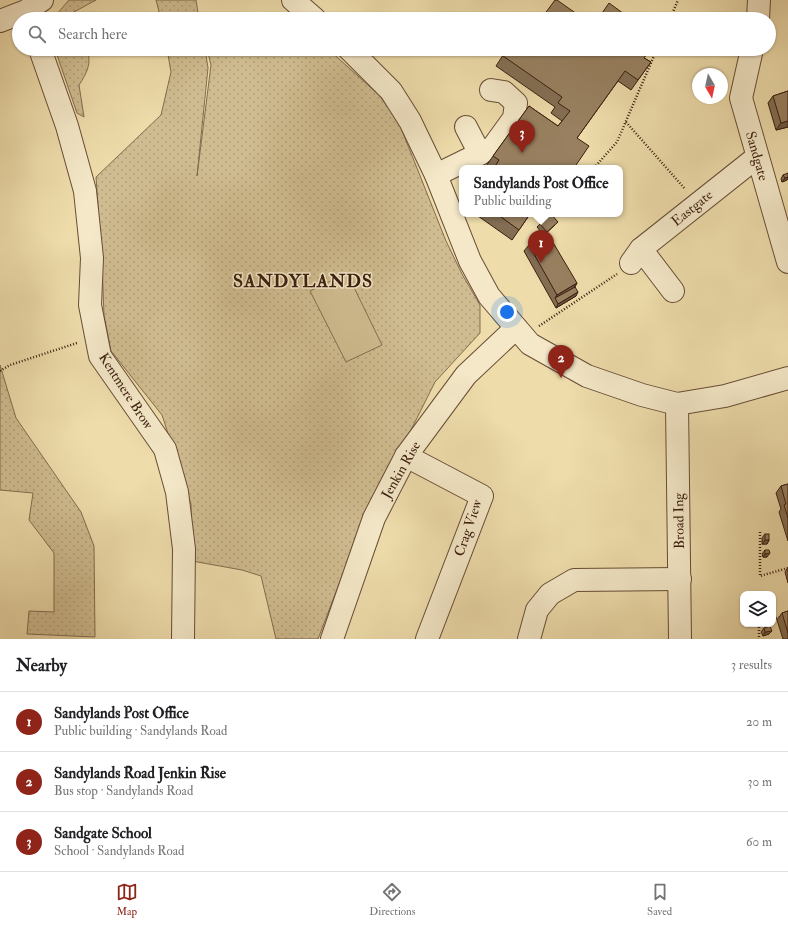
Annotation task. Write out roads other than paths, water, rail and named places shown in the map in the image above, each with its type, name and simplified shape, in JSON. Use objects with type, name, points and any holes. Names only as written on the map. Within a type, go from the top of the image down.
[{"type":"street","points":[[293,0],[307,12]]},
{"type":"street","points":[[758,12],[759,0]]},
{"type":"street","points":[[0,21],[12,17]]},
{"type":"street","name":"Kentmere Brow","points":[[42,56],[67,126],[85,190],[92,258],[90,305],[100,356],[165,449],[177,492],[184,549],[183,639]]},
{"type":"street","points":[[357,56],[391,91],[410,121],[436,174],[455,227],[470,261],[489,296],[530,344],[587,376],[642,395],[677,404],[725,396],[788,378]]},
{"type":"street","name":"Sandgate","points":[[750,56],[741,98],[757,157],[783,227],[788,262]]},
{"type":"street","points":[[436,174],[493,147],[514,118],[516,103],[504,92],[491,90]]},
{"type":"street","points":[[466,127],[480,154]]},
{"type":"street","name":"Eastgate","points":[[673,291],[636,256],[698,203],[757,157]]},
{"type":"street","name":"Jenkin Rise","points":[[332,639],[374,518],[406,456],[466,375],[516,328]]},
{"type":"street","name":"Broad Ing","points":[[677,404],[680,639]]},
{"type":"street","name":"Crag View","points":[[406,456],[482,496],[427,639]]},
{"type":"street","points":[[529,639],[537,610],[550,594],[574,580],[680,579]]},
{"type":"place","name":"Sandgate School","points":[[522,153]]},
{"type":"place","name":"Sandylands Post Office","points":[[541,263]]},
{"type":"place","name":"Sandylands Road Jenkin Rise","points":[[561,378]]},
{"type":"district","name":"SANDYLANDS","points":[[303,281]]}]
